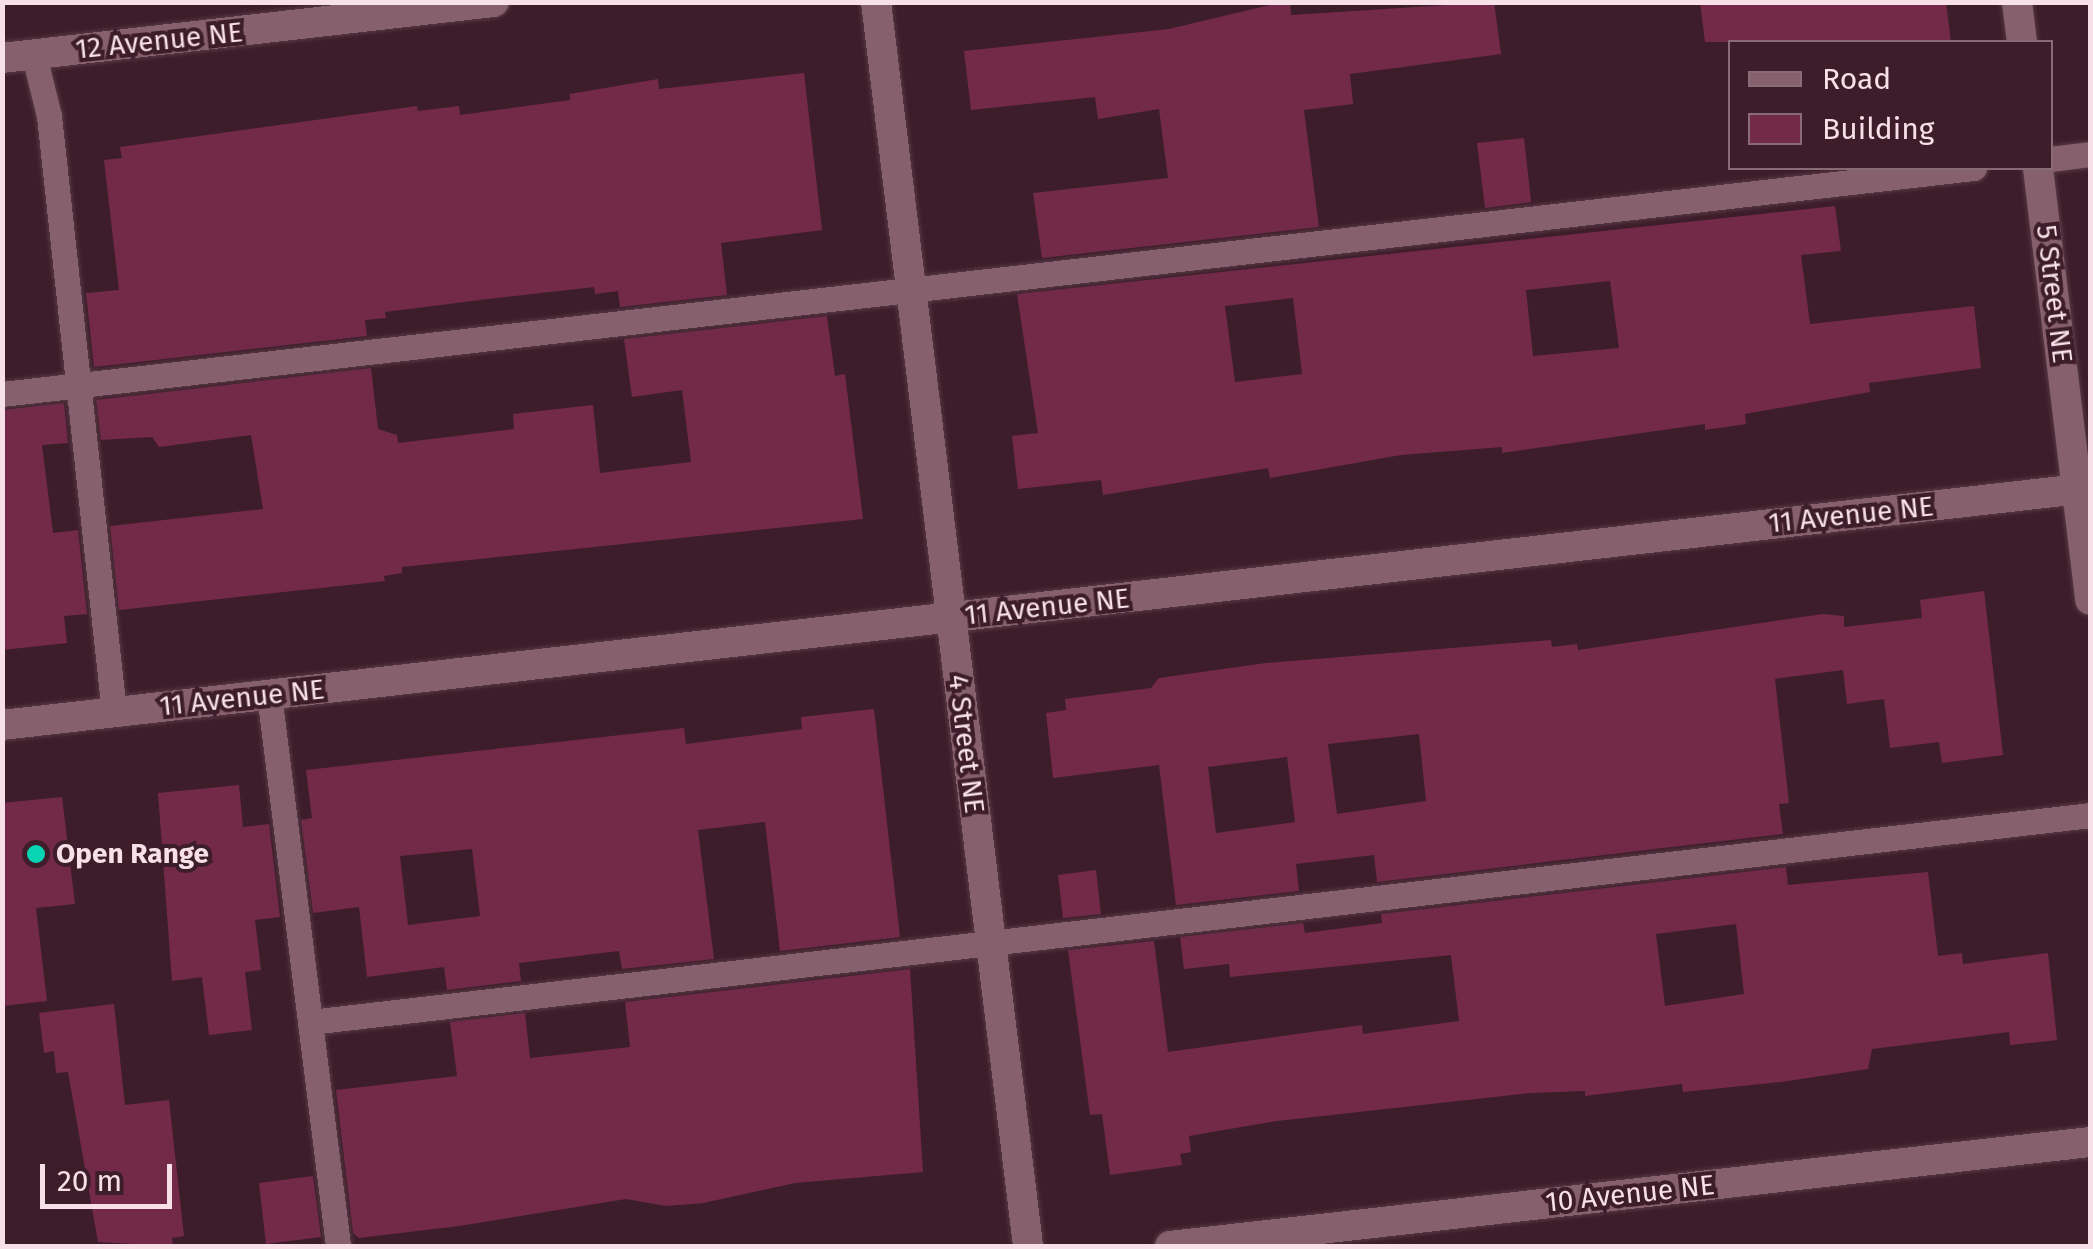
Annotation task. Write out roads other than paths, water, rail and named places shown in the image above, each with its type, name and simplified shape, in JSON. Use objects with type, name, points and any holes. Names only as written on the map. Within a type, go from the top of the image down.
[{"type":"street","name":"12 Avenue NE","points":[[2,58],[494,2]]},
{"type":"street","name":"4 Street NE","points":[[876,2],[1028,1246]]},
{"type":"street","points":[[2018,2],[2022,40]]},
{"type":"street","name":"5 Street NE","points":[[2038,170],[2084,489],[2090,600]]},
{"type":"street","name":"11 Avenue NE","points":[[2,725],[2084,489]]},
{"type":"street","name":"10 Avenue NE","points":[[1170,1246],[2090,1142]]},
{"type":"lane","points":[[34,55],[48,116],[114,712]]},
{"type":"lane","points":[[2053,158],[2090,154]]},
{"type":"lane","points":[[2,394],[910,293],[1957,170]]},
{"type":"lane","points":[[269,694],[338,1246]]},
{"type":"lane","points":[[310,1022],[2090,815]]},
{"type":"place","name":"Open Range","points":[[36,854]]}]
